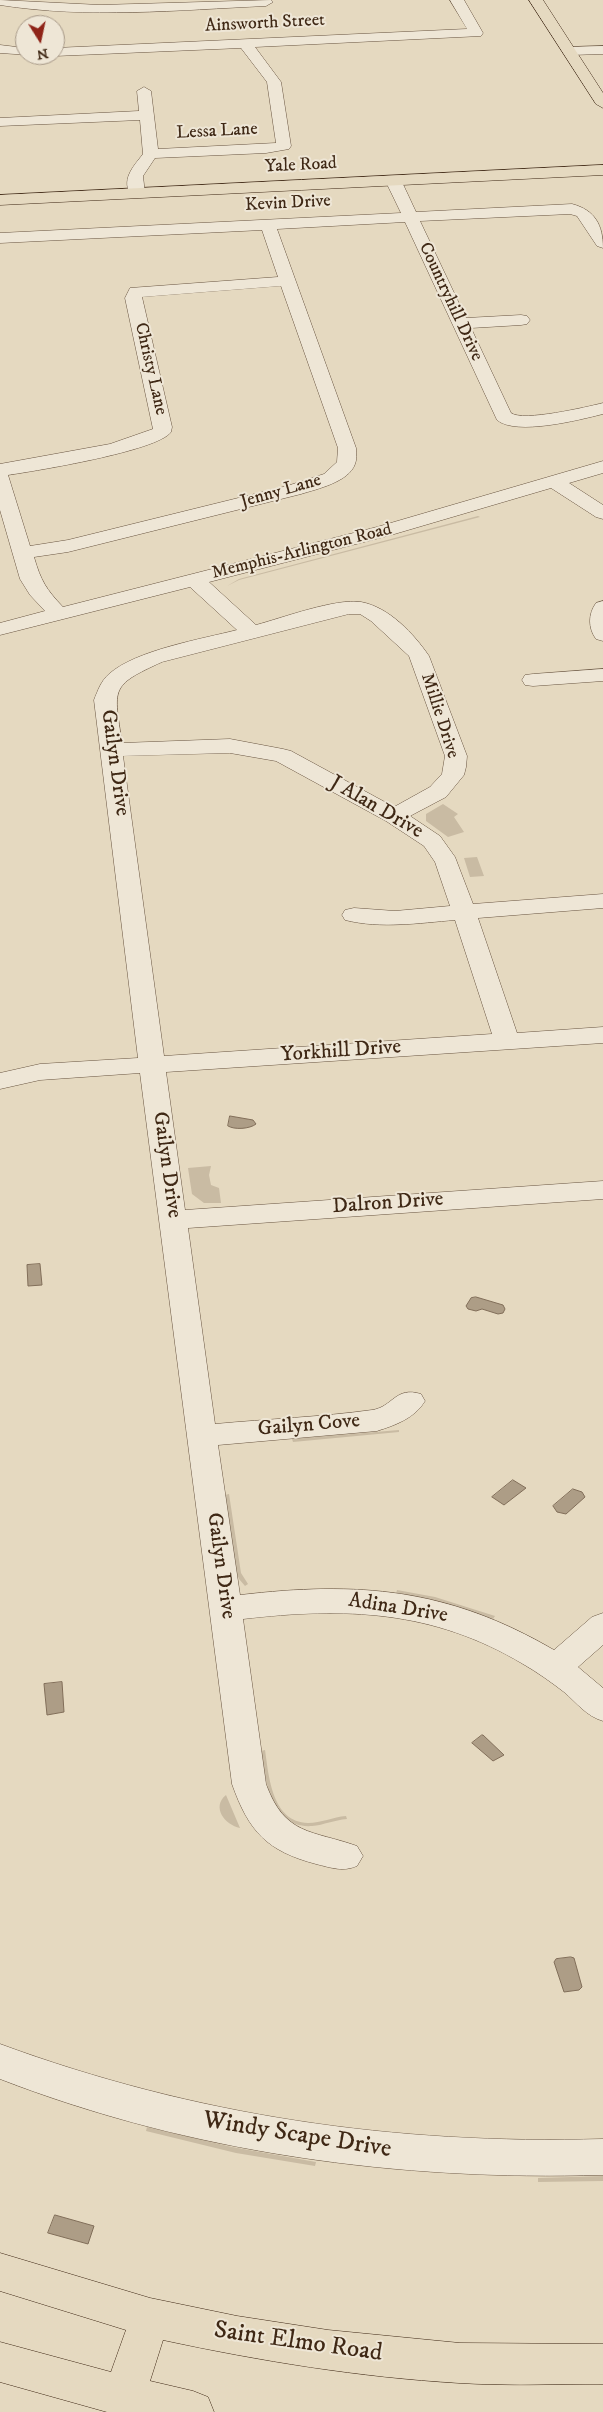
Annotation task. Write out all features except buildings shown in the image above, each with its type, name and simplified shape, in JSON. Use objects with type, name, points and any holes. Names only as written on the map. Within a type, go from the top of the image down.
[{"type":"main road","points":[[536,0],[602,101]]},
{"type":"main road","points":[[578,34],[596,50],[598,64]]},
{"type":"main road","name":"Yale Road","points":[[0,200],[394,182],[603,170]]},
{"type":"main road","name":"Saint Elmo Road","points":[[0,2272],[150,2318],[237,2336],[328,2350],[460,2363],[603,2364]]},
{"type":"main road","points":[[124,2396],[150,2318]]},
{"type":"main road","points":[[0,2362],[124,2396],[193,2412]]},
{"type":"street","name":"Ainsworth Street","points":[[65,52],[476,33],[457,0]]},
{"type":"street","points":[[2,1],[45,8],[91,10],[266,2]]},
{"type":"street","name":"Lessa Lane","points":[[151,154],[266,149],[284,146],[273,80],[245,44]]},
{"type":"street","points":[[0,49],[15,51]]},
{"type":"street","points":[[570,52],[596,50]]},
{"type":"street","points":[[138,194],[134,178],[135,172],[151,154],[144,92]]},
{"type":"street","points":[[0,122],[146,115]]},
{"type":"street","name":"Countryhill Drive","points":[[394,182],[499,409],[509,421],[549,419],[603,408]]},
{"type":"street","name":"Kevin Drive","points":[[0,238],[578,210],[584,214],[603,244]]},
{"type":"street","name":"Jenny Lane","points":[[23,553],[68,546],[294,490],[331,478],[343,467],[348,458],[347,448],[268,225]]},
{"type":"street","name":"Christy Lane","points":[[0,470],[32,466],[138,442],[155,437],[162,432],[163,427],[133,298],[136,292],[288,281]]},
{"type":"street","points":[[460,324],[521,320]]},
{"type":"street","name":"Memphis-Arlington Road","points":[[0,629],[421,521],[603,467]]},
{"type":"street","points":[[0,477],[33,585],[59,614]]},
{"type":"street","points":[[554,482],[603,513]]},
{"type":"street","points":[[195,580],[251,632]]},
{"type":"street","name":"Gailyn Drive","points":[[345,1856],[307,1848],[281,1836],[270,1827],[255,1803],[248,1773],[152,1066],[113,750],[105,700],[108,690],[118,678],[128,670],[155,658],[334,611],[372,604]]},
{"type":"street","name":"Millie Drive","points":[[372,604],[377,615],[409,643],[419,656],[456,756],[453,775],[442,788],[433,796],[394,816]]},
{"type":"street","points":[[603,607],[599,622],[603,635]]},
{"type":"street","points":[[533,680],[603,675]]},
{"type":"street","name":"J Alan Drive","points":[[113,750],[230,746],[270,752],[303,766],[394,816],[437,846],[446,862],[507,1040]]},
{"type":"street","points":[[354,915],[395,918],[603,900]]},
{"type":"street","name":"Yorkhill Drive","points":[[0,1081],[40,1072],[603,1035]]},
{"type":"street","name":"Dalron Drive","points":[[174,1220],[603,1190]]},
{"type":"street","name":"Gailyn Cove","points":[[202,1436],[377,1420],[391,1415],[410,1401]]},
{"type":"street","name":"Adina Drive","points":[[226,1608],[327,1600],[401,1605],[444,1614],[519,1644],[556,1667],[586,1691],[603,1708]]},
{"type":"street","points":[[556,1667],[603,1626]]},
{"type":"street","name":"Windy Scape Drive","points":[[0,2060],[64,2084],[143,2107],[235,2129],[306,2141],[387,2151],[452,2156],[527,2159],[603,2157]]},
{"type":"shaded area","points":[[480,517],[239,580],[227,586],[239,579]]},
{"type":"shaded area","points":[[443,804],[458,814],[454,817],[464,832],[448,837],[426,821],[426,814]]},
{"type":"shaded area","points":[[477,857],[484,876],[470,877],[464,858]]},
{"type":"shaded area","points":[[230,1116],[253,1120],[256,1124],[246,1128],[231,1127],[228,1126]]},
{"type":"shaded area","points":[[211,1166],[209,1175],[211,1185],[219,1188],[221,1203],[204,1203],[192,1194],[188,1168]]},
{"type":"shaded area","points":[[40,1264],[42,1285],[28,1286],[27,1265]]},
{"type":"shaded area","points":[[476,1297],[503,1305],[505,1309],[503,1313],[498,1314],[482,1309],[476,1311],[468,1309],[466,1306],[471,1298]]},
{"type":"shaded area","points":[[399,1430],[399,1432],[293,1442],[292,1439]]},
{"type":"shaded area","points":[[513,1480],[526,1488],[504,1505],[492,1497]]},
{"type":"shaded area","points":[[573,1489],[582,1492],[585,1497],[566,1514],[557,1512],[553,1506]]},
{"type":"shaded area","points":[[229,1494],[241,1573],[248,1584],[245,1586],[236,1572],[225,1495]]},
{"type":"shaded area","points":[[397,1590],[435,1597],[495,1616],[493,1619],[443,1603],[396,1594]]},
{"type":"shaded area","points":[[62,1682],[64,1712],[47,1715],[44,1684]]},
{"type":"shaded area","points":[[482,1735],[504,1755],[493,1761],[472,1743]]},
{"type":"shaded area","points":[[265,1750],[274,1796],[287,1815],[296,1821],[308,1823],[346,1816],[347,1819],[312,1826],[298,1825],[288,1820],[279,1811],[268,1788],[261,1751]]},
{"type":"shaded area","points":[[226,1795],[240,1828],[229,1823],[222,1815],[220,1805]]},
{"type":"shaded area","points":[[574,1958],[582,1987],[579,1990],[564,1992],[554,1962],[556,1959]]},
{"type":"shaded area","points":[[147,2127],[232,2147],[316,2162],[315,2166],[236,2153],[146,2131]]},
{"type":"shaded area","points":[[603,2176],[603,2181],[538,2182],[538,2178]]},
{"type":"shaded area","points":[[55,2215],[94,2226],[88,2244],[48,2233]]}]
